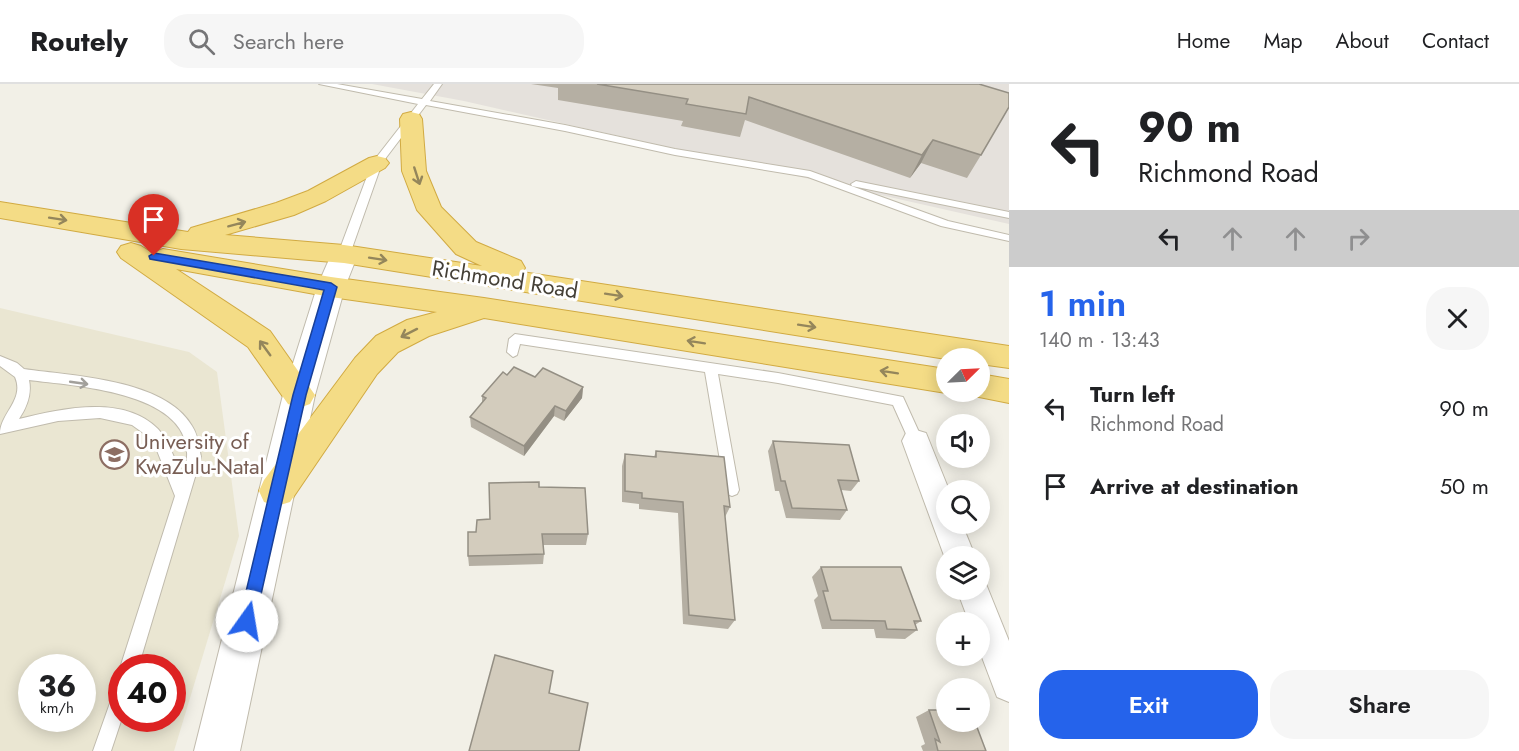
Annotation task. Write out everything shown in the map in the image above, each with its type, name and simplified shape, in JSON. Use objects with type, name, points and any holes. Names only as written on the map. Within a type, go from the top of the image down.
[{"type":"highway","points":[[417,111],[414,171],[430,210],[466,248],[549,285]]},
{"type":"highway","points":[[181,240],[285,209],[317,196],[377,163]]},
{"type":"highway","name":"Richmond Road","points":[[0,210],[181,240],[344,254],[1009,357]]},
{"type":"highway","name":"Richmond Road","points":[[0,232],[331,287],[484,308],[936,379]]},
{"type":"highway","points":[[131,252],[259,339],[299,395]]},
{"type":"highway","points":[[277,491],[366,366],[387,344],[418,328],[484,308]]},
{"type":"highway","points":[[990,388],[1009,391]]},
{"type":"street","points":[[217,751],[299,395],[331,287],[344,254]]},
{"type":"street","points":[[916,441],[936,493]]},
{"type":"street","points":[[977,600],[1009,685]]},
{"type":"lane","points":[[323,84],[417,111],[565,128],[675,152],[810,174],[1009,215]]},
{"type":"lane","points":[[344,254],[377,163],[438,84]]},
{"type":"lane","points":[[810,174],[945,224],[1009,238]]},
{"type":"lane","points":[[513,352],[515,339],[778,378],[898,401],[916,441]]},
{"type":"lane","points":[[0,361],[10,364],[21,374],[25,387],[22,404],[2,429]]},
{"type":"lane","points":[[711,369],[732,490]]},
{"type":"lane","points":[[21,374],[89,384],[142,396],[170,408],[186,427],[194,457],[133,654]]},
{"type":"lane","points":[[2,429],[53,415],[96,412],[132,419],[151,431],[162,449],[183,498]]},
{"type":"lane","points":[[102,751],[108,732]]},
{"type":"shaded area","points":[[372,84],[1009,84],[1009,224],[464,101]]},
{"type":"shaded area","name":"University of KwaZulu-Natal","points":[[0,308],[189,352],[217,372],[239,536],[186,711],[186,654],[108,654],[108,732],[180,732],[174,751],[0,751]]},
{"type":"building","points":[[597,84],[979,84],[1009,93],[1009,107],[981,155],[933,140],[922,155],[749,97],[746,114],[686,104],[688,99]]},
{"type":"building","points":[[514,367],[535,377],[543,368],[583,387],[566,411],[555,406],[524,446],[470,417],[486,398],[482,396],[503,372],[507,375]]},
{"type":"building","points":[[773,441],[849,445],[859,481],[838,480],[847,510],[792,508],[785,481],[781,481]]},
{"type":"building","points":[[656,451],[724,457],[730,507],[724,506],[735,620],[689,615],[683,502],[642,498],[642,493],[625,491],[625,454],[656,457]]},
{"type":"building","points":[[539,482],[539,487],[585,488],[588,534],[542,534],[544,554],[468,556],[468,532],[476,532],[477,520],[490,519],[489,483]]},
{"type":"building","points":[[821,567],[901,567],[921,621],[914,621],[917,630],[887,629],[885,621],[831,620],[823,591],[828,591]]},
{"type":"building","points":[[495,655],[553,671],[549,693],[588,703],[579,751],[469,751]]},
{"type":"building","points":[[929,710],[936,710],[936,730]]},
{"type":"building","points":[[937,732],[979,732],[986,751],[938,751],[935,739],[940,742]]},
{"type":"place","name":"University of KwaZulu-Natal","points":[[114,454]]},
{"type":"route","points":[[154,256],[331,287],[299,395],[247,621]]}]
